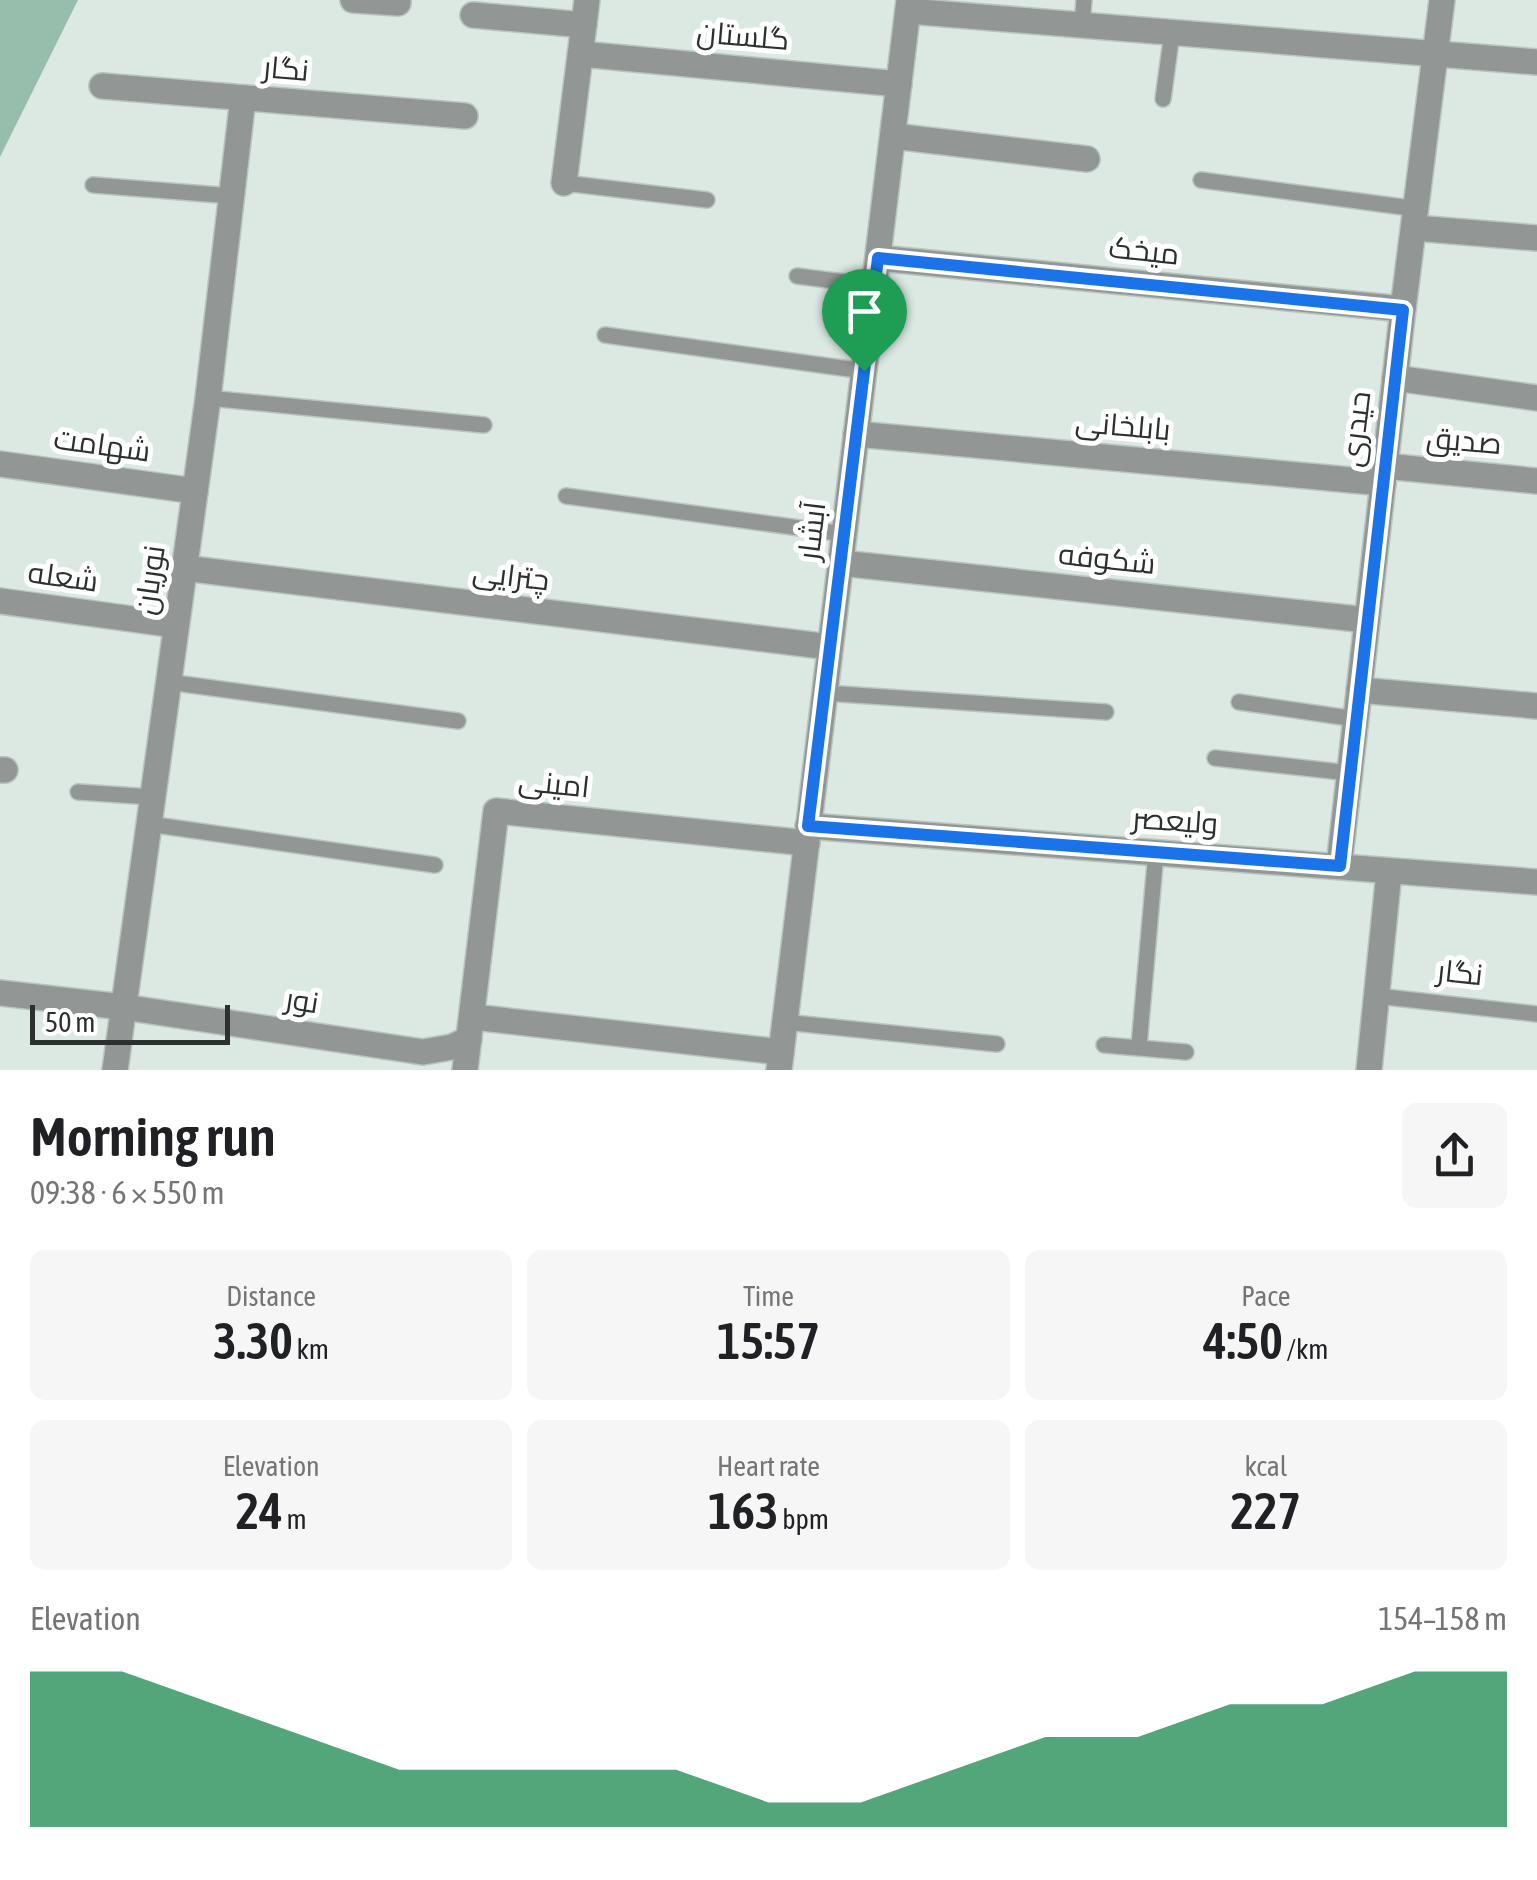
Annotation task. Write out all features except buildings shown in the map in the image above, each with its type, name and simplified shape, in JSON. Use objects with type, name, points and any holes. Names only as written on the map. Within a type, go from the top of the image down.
[{"type":"street","points":[[353,0],[398,0]]},
{"type":"street","name":"حیدری","points":[[1340,866],[1442,0]]},
{"type":"street","points":[[909,6],[1083,13],[1172,33],[1537,62]]},
{"type":"street","name":"آبشار","points":[[780,1061],[909,6]]},
{"type":"street","points":[[472,14],[585,12],[564,182]]},
{"type":"street","name":"گلستان","points":[[580,54],[899,84]]},
{"type":"street","name":"نگار","points":[[102,86],[465,116]]},
{"type":"street","name":"نوریان","points":[[115,1070],[208,398],[243,98]]},
{"type":"street","points":[[892,136],[1088,159]]},
{"type":"street","points":[[1416,218],[1537,238]]},
{"type":"street","name":"میخک","points":[[878,258],[1403,310]]},
{"type":"street","points":[[1395,378],[1537,398]]},
{"type":"street","name":"بابلخانی","points":[[856,434],[1384,474]]},
{"type":"street","name":"شهامت","points":[[0,464],[195,491]]},
{"type":"street","name":"صدیق","points":[[1384,474],[1537,481]]},
{"type":"street","name":"شکوفه","points":[[840,563],[1367,620]]},
{"type":"street","name":"چترایی","points":[[184,568],[830,647]]},
{"type":"street","name":"شعله","points":[[0,601],[176,626]]},
{"type":"street","points":[[1359,690],[1537,706]]},
{"type":"street","name":"امینی","points":[[465,1070],[496,811],[808,835]]},
{"type":"street","name":"ولیعصر","points":[[808,835],[1156,852],[1537,882]]},
{"type":"street","points":[[1369,1070],[1389,872]]},
{"type":"street","name":"نور","points":[[0,993],[123,1007],[423,1052],[452,1047],[471,1028],[780,1061]]},
{"type":"lane","points":[[1163,98],[1172,33]]},
{"type":"lane","points":[[1201,180],[1416,218]]},
{"type":"lane","points":[[564,182],[707,200]]},
{"type":"lane","points":[[93,185],[232,196]]},
{"type":"lane","points":[[797,276],[874,286]]},
{"type":"lane","points":[[605,334],[864,371]]},
{"type":"lane","points":[[208,398],[484,425]]},
{"type":"lane","points":[[566,496],[844,534]]},
{"type":"lane","points":[[168,682],[458,721]]},
{"type":"lane","points":[[825,693],[1106,712]]},
{"type":"lane","points":[[1239,702],[1356,719]]},
{"type":"lane","points":[[1214,758],[1350,773]]},
{"type":"lane","points":[[78,792],[152,798]]},
{"type":"lane","points":[[149,824],[436,864]]},
{"type":"lane","points":[[1139,1046],[1156,852]]},
{"type":"lane","name":"نگار","points":[[1376,996],[1537,1014]]},
{"type":"lane","points":[[784,1022],[997,1044]]},
{"type":"lane","points":[[1104,1044],[1186,1052]]},
{"type":"green space","points":[[0,0],[78,0],[0,157]]},
{"type":"route","points":[[878,258],[1403,310],[1340,866],[808,826],[864,371],[878,258]]}]
